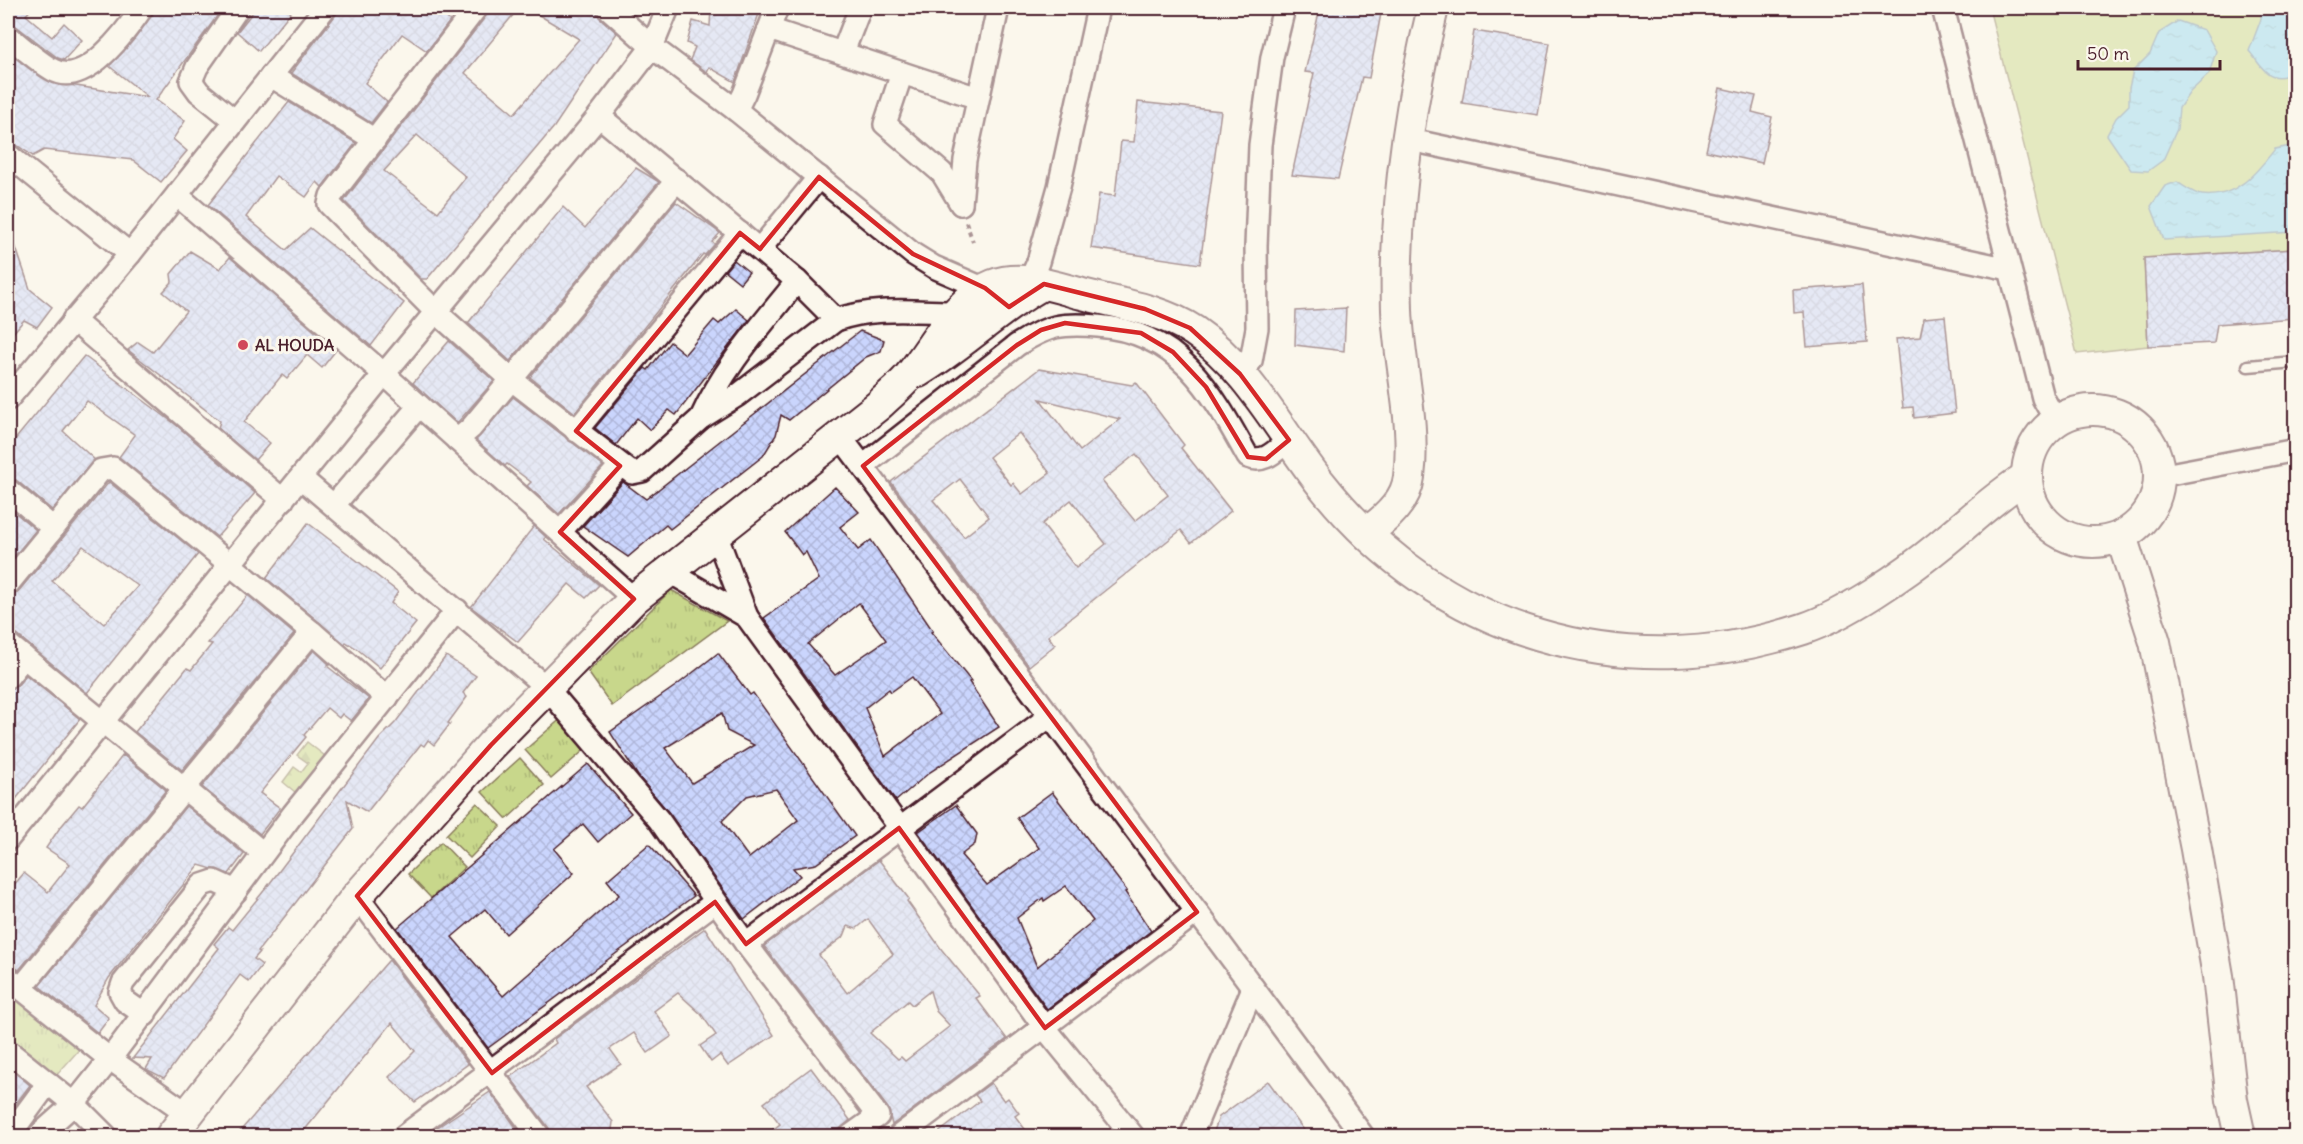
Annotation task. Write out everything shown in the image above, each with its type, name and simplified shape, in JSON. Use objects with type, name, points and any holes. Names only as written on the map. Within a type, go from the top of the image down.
[{"type":"street","points":[[8,36],[54,71],[64,73],[90,67],[127,30],[142,8]]},
{"type":"street","points":[[235,121],[199,92],[191,81],[197,67],[238,8]]},
{"type":"street","points":[[8,399],[130,254],[325,8]]},
{"type":"street","points":[[608,8],[652,47],[736,110],[913,254],[934,267],[985,288],[1003,282],[1026,292],[1145,309],[1191,328],[1216,348],[1240,374],[1323,487],[1399,564],[1477,611],[1530,634],[1585,646],[1653,654],[1720,648],[1804,628],[1872,594],[1939,547],[1995,497],[2026,477]]},
{"type":"street","points":[[8,839],[435,311],[599,116],[652,47],[668,8]]},
{"type":"street","points":[[736,110],[777,8]]},
{"type":"street","points":[[843,52],[860,8]]},
{"type":"street","points":[[902,73],[885,124],[942,173],[961,204],[965,160],[998,8]]},
{"type":"street","points":[[312,632],[183,789],[15,983],[110,1059],[179,1125],[357,896],[491,745],[634,599],[840,436],[908,378],[969,321],[1026,292],[1038,262],[1059,187],[1098,8]]},
{"type":"street","points":[[1240,374],[1251,361],[1257,328],[1256,246],[1260,145],[1272,57],[1284,8]]},
{"type":"street","points":[[1366,533],[1383,522],[1397,506],[1409,479],[1410,442],[1397,310],[1399,214],[1406,139],[1419,65],[1433,8]]},
{"type":"street","points":[[1943,8],[2043,399],[2056,421]]},
{"type":"street","points":[[468,10],[375,140],[331,196],[329,204],[435,311],[512,380],[634,475],[701,418],[746,390],[836,320],[853,314],[876,312],[969,321]]},
{"type":"street","points":[[769,29],[978,98]]},
{"type":"street","points":[[271,76],[375,140]]},
{"type":"street","points":[[599,116],[760,249],[797,281],[836,320]]},
{"type":"street","points":[[1406,139],[2009,269]]},
{"type":"street","points":[[8,154],[130,254]]},
{"type":"street","points":[[760,249],[819,177]]},
{"type":"street","points":[[457,440],[471,428],[512,380],[677,180]]},
{"type":"street","points":[[177,195],[384,374],[634,599]]},
{"type":"street","points":[[576,431],[740,233]]},
{"type":"street","points":[[701,418],[713,392],[734,360],[797,281]]},
{"type":"street","points":[[969,321],[985,288]]},
{"type":"street","points":[[73,320],[283,500]]},
{"type":"street","points":[[863,466],[1017,345],[1041,330],[1065,323],[1141,333],[1173,352],[1206,387],[1248,457],[1257,461],[1266,459],[1289,440]]},
{"type":"street","points":[[334,506],[419,406]]},
{"type":"street","points":[[2094,410],[2115,413],[2133,423],[2147,438],[2156,456],[2159,476],[2157,495],[2149,512],[2137,526],[2121,536],[2100,542],[2078,541],[2057,533],[2041,518],[2030,499],[2026,477],[2030,456],[2040,436],[2056,421],[2074,413],[2094,410]]},
{"type":"street","points":[[840,436],[1363,1137]]},
{"type":"street","points":[[2159,476],[2295,450]]},
{"type":"street","points":[[560,532],[620,466]]},
{"type":"street","points":[[8,584],[100,470],[112,468],[231,564],[387,698]]},
{"type":"street","points":[[301,478],[547,687],[659,819],[715,902],[893,1137]]},
{"type":"street","points":[[8,490],[52,527]]},
{"type":"street","points":[[716,534],[747,617],[1045,1028],[1133,1137]]},
{"type":"street","points":[[2121,536],[2155,642],[2194,837],[2218,976],[2232,1100],[2240,1137]]},
{"type":"street","points":[[668,571],[747,617]]},
{"type":"street","points":[[38,1137],[74,1104],[145,1015],[263,854],[457,610]]},
{"type":"street","points":[[8,644],[263,854]]},
{"type":"street","points":[[8,677],[24,657]]},
{"type":"street","points":[[746,944],[1050,716]]},
{"type":"street","points":[[145,1015],[125,1001],[120,992],[123,983],[202,885],[214,881],[236,891]]},
{"type":"street","points":[[357,896],[539,1137]]},
{"type":"street","points":[[404,1137],[492,1073],[715,902]]},
{"type":"street","points":[[899,1137],[1197,912]]},
{"type":"street","points":[[1191,1137],[1253,988]]},
{"type":"street","points":[[8,1051],[74,1104],[106,1137]]},
{"type":"street","points":[[9,1137],[48,1083]]},
{"type":"street","points":[[850,1137],[878,1116]]},
{"type":"lane","points":[[2248,366],[2295,362]]},
{"type":"highlighted area","points":[[819,177],[913,254],[985,288],[1009,307],[1044,284],[1145,309],[1190,328],[1240,374],[1289,440],[1266,459],[1248,457],[1206,387],[1173,352],[1141,333],[1065,323],[1041,330],[1017,345],[863,466],[1197,912],[1045,1028],[899,828],[746,944],[715,902],[492,1073],[357,896],[491,745],[634,599],[560,532],[620,466],[576,431],[740,233],[760,249]]},
{"type":"green space","points":[[1989,8],[2295,8],[2295,249],[2144,258],[2148,346],[2077,354]]},
{"type":"green space","points":[[671,590],[727,621],[612,706],[588,672]]},
{"type":"green space","points":[[564,716],[590,745],[551,779],[525,750]]},
{"type":"green space","points":[[307,742],[330,760],[301,797],[283,782],[294,767],[301,772],[308,763],[297,755]]},
{"type":"green space","points":[[520,758],[544,785],[507,819],[482,792]]},
{"type":"green space","points":[[477,803],[501,826],[470,858],[446,835]]},
{"type":"green space","points":[[441,842],[465,867],[431,898],[408,874]]},
{"type":"green space","points":[[8,985],[83,1045],[55,1077],[8,1040]]},
{"type":"water","points":[[2261,8],[2295,8],[2295,46],[2285,76],[2278,77],[2268,73],[2249,51],[2261,19]]},
{"type":"water","points":[[2178,21],[2204,30],[2216,51],[2209,74],[2190,92],[2179,108],[2177,129],[2163,160],[2148,171],[2131,170],[2107,135],[2116,118],[2129,105],[2129,88],[2133,71],[2150,54],[2159,33]]},
{"type":"water","points":[[2295,145],[2295,232],[2164,240],[2151,206],[2165,186],[2177,182],[2192,192],[2202,195],[2225,193],[2235,189],[2253,175],[2275,149]]},
{"type":"building","points":[[8,8],[32,8],[26,15],[52,37],[64,23],[82,40],[64,60],[58,58],[16,26],[8,24]]},
{"type":"building","points":[[154,8],[223,8],[156,100],[185,121],[173,139],[187,151],[161,182],[133,160],[44,150],[33,156],[8,139],[8,52],[50,82],[148,97],[109,66],[136,37],[152,15]]},
{"type":"building","points":[[256,8],[294,8],[259,51],[237,32]]},
{"type":"building","points":[[341,8],[437,8],[450,21],[427,51],[402,34],[365,83],[387,102],[371,123],[291,73]]},
{"type":"building","points":[[488,8],[519,8],[465,73],[514,114],[579,39],[527,8],[596,8],[599,17],[617,33],[554,127],[427,279],[421,279],[344,201],[486,16]],"holes":[[[417,135],[466,177],[438,212],[384,171]]]},
{"type":"building","points":[[711,8],[761,8],[735,82],[709,67],[707,72],[690,60],[695,47],[687,43],[693,21],[710,26]]},
{"type":"building","points":[[1320,8],[1382,8],[1369,78],[1362,77],[1338,179],[1292,175],[1314,73],[1305,72]]},
{"type":"building","points":[[1474,31],[1550,43],[1538,115],[1462,103]]},
{"type":"building","points":[[1720,88],[1756,96],[1752,112],[1772,117],[1762,163],[1706,151]]},
{"type":"building","points":[[289,102],[356,143],[322,187],[317,182],[306,197],[276,176],[246,217],[286,250],[310,228],[404,303],[371,346],[208,205]]},
{"type":"building","points":[[1138,102],[1221,111],[1200,264],[1091,248],[1099,194],[1115,196],[1121,141],[1134,142]]},
{"type":"building","points":[[636,168],[659,182],[510,361],[468,323],[563,207],[585,228]]},
{"type":"building","points":[[676,202],[720,233],[712,242],[715,244],[705,255],[703,254],[575,413],[530,377]]},
{"type":"building","points":[[8,230],[10,230],[30,289],[52,307],[37,327],[24,320],[8,339]]},
{"type":"building","points":[[2295,249],[2295,318],[2217,324],[2214,343],[2148,346],[2144,258]]},
{"type":"building","name":"AL HOUDA","points":[[190,251],[220,269],[230,257],[336,350],[322,368],[307,355],[287,379],[282,375],[244,422],[270,443],[255,460],[218,428],[220,421],[128,350],[138,342],[153,352],[186,311],[163,292],[172,282],[171,274]]},
{"type":"building","points":[[734,260],[749,272],[740,283],[725,271]]},
{"type":"building","points":[[1862,285],[1867,342],[1807,347],[1804,312],[1794,313],[1793,290]]},
{"type":"building","points":[[1346,308],[1344,351],[1295,345],[1296,311]]},
{"type":"building","points":[[736,309],[749,320],[676,415],[669,410],[650,430],[637,418],[616,445],[595,428],[645,368],[648,370],[670,342],[685,354],[714,320],[719,324]]},
{"type":"building","points":[[1945,316],[1955,413],[1914,418],[1913,407],[1903,408],[1896,339],[1920,337],[1924,318]]},
{"type":"building","points":[[860,331],[884,340],[881,351],[866,357],[789,420],[781,415],[776,435],[763,456],[670,529],[666,525],[628,557],[583,526],[623,482],[646,499]]},
{"type":"building","points":[[449,341],[494,381],[457,423],[413,383]]},
{"type":"building","points":[[84,356],[175,424],[255,493],[217,537],[119,457],[135,435],[87,401],[63,431],[95,460],[52,510],[16,480],[8,478],[8,448]]},
{"type":"building","points":[[1039,369],[1132,385],[1136,382],[1184,445],[1181,448],[1231,511],[1191,543],[1181,530],[1048,636],[1055,645],[1029,666],[891,482]],"holes":[[[1040,399],[1120,419],[1080,451]],[[1019,433],[1050,473],[1022,494],[1013,483],[1011,485],[989,457]],[[1136,454],[1168,495],[1135,521],[1102,481]],[[960,479],[989,517],[964,537],[933,500]],[[1071,500],[1106,544],[1076,568],[1042,524]]]},
{"type":"building","points":[[513,397],[603,466],[559,514],[527,486],[531,482],[507,464],[505,466],[476,440]]},
{"type":"building","points":[[109,482],[198,554],[87,693],[16,634],[8,632],[8,597],[18,592]],"holes":[[[83,546],[138,586],[104,624],[52,581]]]},
{"type":"building","points":[[835,487],[859,512],[840,527],[858,550],[871,540],[933,631],[931,632],[971,681],[969,682],[999,727],[930,772],[896,801],[764,618],[819,579],[806,552],[802,555],[785,532]],"holes":[[[859,603],[886,640],[835,675],[808,644]],[[912,677],[940,714],[885,756],[865,708],[889,689],[891,692]]]},
{"type":"building","points":[[12,510],[36,530],[8,564],[8,515]]},
{"type":"building","points":[[308,523],[398,592],[391,603],[416,623],[380,668],[356,648],[346,642],[345,644],[266,578]]},
{"type":"building","points":[[534,526],[546,537],[544,539],[599,585],[586,598],[569,584],[518,642],[471,607]]},
{"type":"building","points":[[248,595],[294,634],[182,770],[135,732],[187,668],[191,670],[212,644],[208,643]]},
{"type":"building","points":[[314,650],[329,664],[327,666],[369,699],[351,721],[342,714],[339,718],[327,708],[304,735],[306,737],[260,793],[280,808],[260,834],[202,787]]},
{"type":"building","points":[[718,653],[750,695],[753,693],[855,836],[816,864],[793,868],[800,876],[744,919],[669,813],[638,776],[610,732]],"holes":[[[722,713],[727,731],[754,745],[692,783],[665,748]],[[776,789],[798,820],[749,858],[722,821],[747,796]]]},
{"type":"building","points":[[446,656],[476,676],[463,693],[467,697],[448,723],[450,724],[434,745],[428,740],[424,746],[421,744],[367,812],[347,800],[353,829],[258,951],[260,952],[254,959],[262,965],[249,982],[240,975],[164,1078],[146,1069],[152,1059],[133,1058],[219,948],[214,944],[228,927],[232,930],[267,887],[379,739],[395,723]]},
{"type":"building","points":[[26,675],[80,719],[8,809],[8,690],[18,685]]},
{"type":"building","points":[[123,755],[166,790],[19,970],[8,963],[8,892],[24,873],[48,892],[70,864],[46,848],[59,829],[79,805],[82,807]]},
{"type":"building","points":[[588,764],[631,813],[598,842],[583,824],[554,849],[574,873],[506,934],[485,909],[452,937],[503,996],[619,895],[607,880],[649,844],[694,896],[488,1048],[397,928]]},
{"type":"building","points":[[1052,792],[1127,891],[1125,892],[1151,931],[1047,1009],[918,832],[956,805],[977,834],[975,844],[961,855],[987,885],[1039,848],[1017,818]],"holes":[[[1066,886],[1093,921],[1037,967],[1017,918],[1043,898],[1044,901]]]},
{"type":"building","points":[[186,806],[244,854],[229,874],[199,865],[109,978],[94,1005],[109,1018],[98,1033],[39,986]]},
{"type":"building","points":[[879,860],[909,899],[907,901],[942,950],[980,996],[976,998],[1007,1039],[892,1125],[888,1108],[764,946]],"holes":[[[868,919],[893,954],[847,993],[819,955],[844,936],[848,926],[856,929]],[[930,991],[936,1011],[950,1026],[905,1061],[901,1057],[898,1059],[870,1033],[908,1001],[912,1005]]]},
{"type":"building","points":[[705,928],[774,1035],[728,1066],[720,1055],[711,1062],[700,1046],[716,1035],[701,1014],[678,993],[654,1011],[672,1036],[648,1053],[634,1033],[610,1049],[621,1064],[586,1087],[613,1122],[611,1137],[551,1137],[549,1128],[510,1077],[556,1043],[554,1039]]},
{"type":"building","points":[[389,960],[468,1064],[415,1102],[389,1077],[415,1051],[392,1023],[299,1137],[235,1137]]},
{"type":"building","points":[[8,1067],[30,1085],[8,1114]]},
{"type":"building","points":[[811,1068],[850,1120],[833,1137],[763,1137],[780,1124],[764,1103]]},
{"type":"building","points":[[1268,1081],[1309,1137],[1212,1137],[1219,1117]]},
{"type":"building","points":[[991,1083],[1004,1101],[1008,1098],[1019,1113],[1015,1116],[1031,1137],[933,1137],[980,1101],[975,1095]]},
{"type":"building","points":[[490,1092],[523,1137],[425,1137],[429,1133]]},
{"type":"place","name":"AL HOUDA","points":[[243,345]]}]
